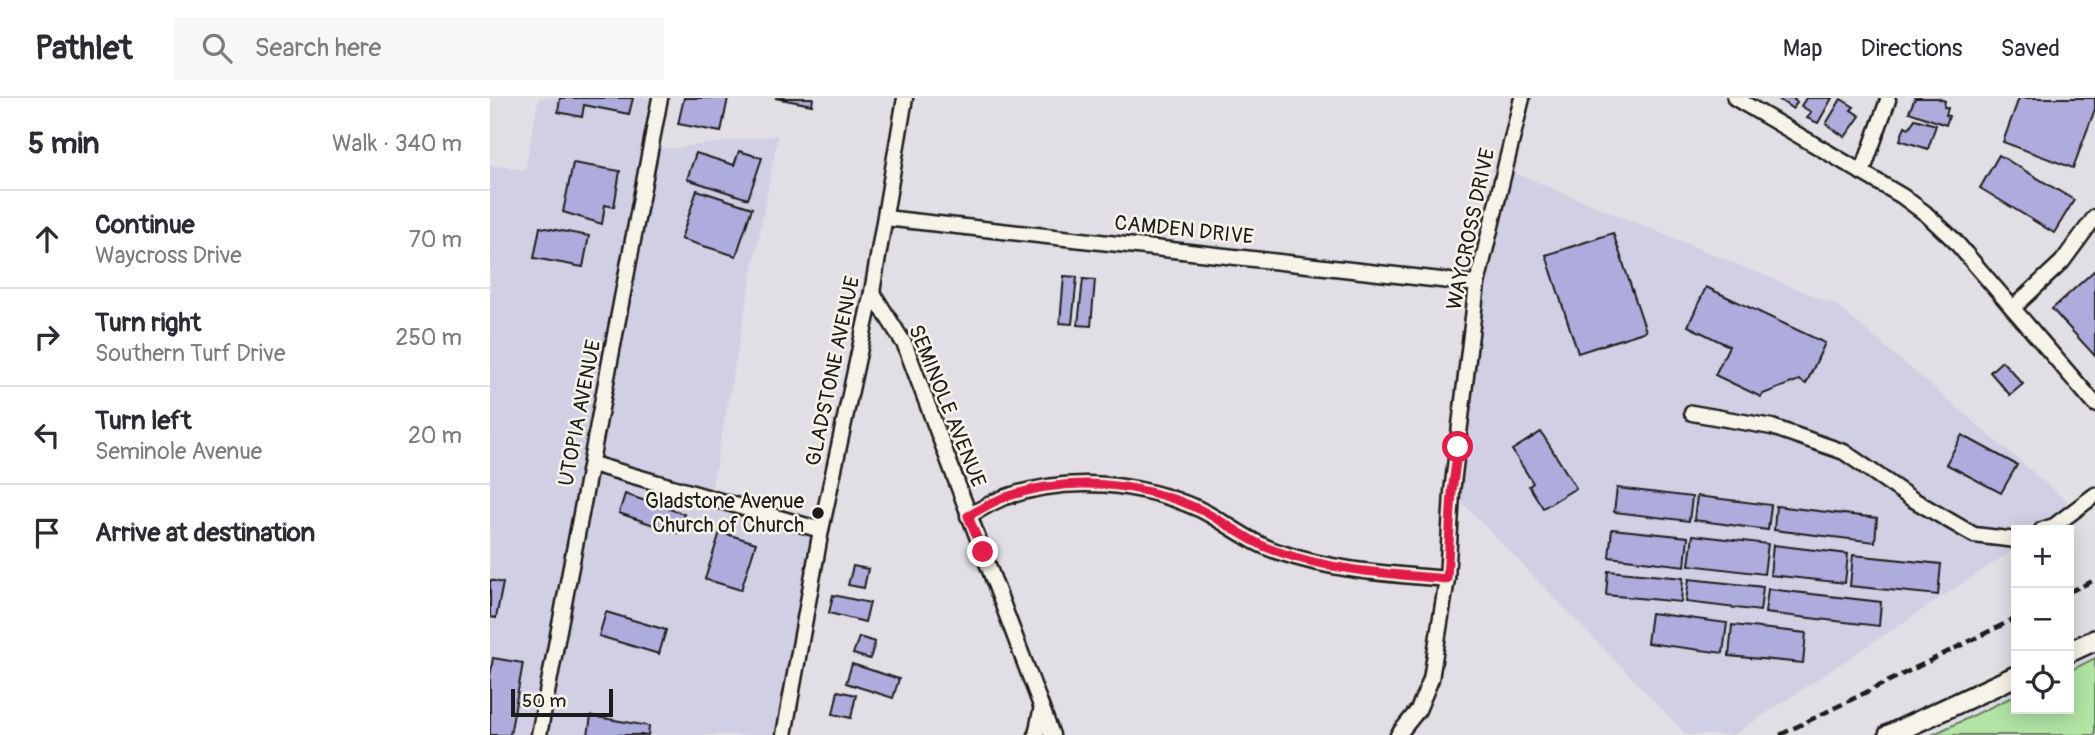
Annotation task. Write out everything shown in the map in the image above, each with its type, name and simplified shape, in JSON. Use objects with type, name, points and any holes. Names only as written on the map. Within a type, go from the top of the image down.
[{"type":"street","name":"UTOPIA AVENUE","points":[[539,735],[660,98]]},
{"type":"street","name":"GLADSTONE AVENUE","points":[[784,735],[821,530],[872,292],[905,98]]},
{"type":"street","name":"WAYCROSS DRIVE","points":[[1398,735],[1418,710],[1431,680],[1447,579],[1452,492],[1477,284],[1522,98]]},
{"type":"street","points":[[1735,98],[1902,196],[1935,221],[2095,404]]},
{"type":"street","points":[[1862,173],[1887,99]]},
{"type":"street","name":"CAMDEN DRIVE","points":[[885,218],[1477,284]]},
{"type":"street","points":[[2013,308],[2062,262],[2095,218]]},
{"type":"street","name":"SEMINOLE AVENUE","points":[[872,292],[905,345],[1052,735]]},
{"type":"street","points":[[1692,413],[1772,427],[1844,452],[1912,499],[1974,535],[2011,539]]},
{"type":"street","points":[[592,464],[821,530]]},
{"type":"street","points":[[968,516],[1005,497],[1057,485],[1113,484],[1153,491],[1191,506],[1276,552],[1320,564],[1366,572],[1447,579]]},
{"type":"street","points":[[2055,525],[2095,495]]},
{"type":"street","points":[[2071,651],[2095,640]]},
{"type":"street","points":[[1889,735],[2011,678]]},
{"type":"street","points":[[1036,735],[1041,711]]},
{"type":"shaded area","points":[[539,98],[660,98],[652,147],[675,148],[778,135],[710,497],[821,530],[784,735],[490,735],[490,165],[525,170]]},
{"type":"shaded area","points":[[1505,169],[1836,305],[2076,509],[2052,525],[2011,525],[2011,551],[1733,735],[1687,735],[1452,492],[1477,284]]},
{"type":"green space","points":[[2095,658],[2095,735],[1932,735],[2011,697],[2011,714],[2074,714],[2074,668]]},
{"type":"building","points":[[560,98],[633,98],[629,114],[584,105],[582,117],[558,112]]},
{"type":"building","points":[[684,98],[728,98],[721,132],[678,124]]},
{"type":"building","points":[[775,98],[813,98],[812,105]]},
{"type":"building","points":[[1777,98],[1795,98],[1797,102],[1793,109]]},
{"type":"building","points":[[1806,98],[1832,98],[1818,123],[1807,118],[1811,112],[1801,106]]},
{"type":"building","points":[[1915,98],[1937,98],[1945,101],[1944,107],[1948,108],[1946,115],[1949,116],[1946,125],[1909,112]]},
{"type":"building","points":[[2019,98],[2095,98],[2095,109],[2073,168],[2003,142]]},
{"type":"building","points":[[1841,99],[1854,107],[1851,110],[1860,116],[1845,137],[1826,124]]},
{"type":"building","points":[[1915,119],[1936,125],[1928,149],[1900,140],[1905,126],[1909,128]]},
{"type":"building","points":[[739,151],[762,158],[748,199],[687,179],[696,153],[734,165]]},
{"type":"building","points":[[1999,155],[2074,200],[2054,233],[1980,188]]},
{"type":"building","points":[[573,163],[620,171],[614,207],[605,205],[602,224],[563,212]]},
{"type":"building","points":[[697,190],[752,208],[736,256],[681,239]]},
{"type":"building","points":[[540,227],[589,236],[583,267],[534,258]]},
{"type":"building","points":[[1613,233],[1646,331],[1578,353],[1546,255]]},
{"type":"building","points":[[2095,270],[2095,356],[2052,309]]},
{"type":"building","points":[[1064,276],[1077,277],[1072,324],[1060,323]]},
{"type":"building","points":[[1083,279],[1095,280],[1091,326],[1078,325]]},
{"type":"building","points":[[1706,287],[1825,343],[1806,384],[1799,380],[1761,397],[1715,375],[1729,346],[1688,326]]},
{"type":"building","points":[[2002,361],[2023,384],[2010,395],[1990,372]]},
{"type":"building","points":[[1541,432],[1576,488],[1543,508],[1529,486],[1533,483],[1512,450]]},
{"type":"building","points":[[1962,435],[2017,465],[2001,493],[1946,464]]},
{"type":"building","points":[[1617,488],[1692,497],[1689,521],[1614,512]]},
{"type":"building","points":[[625,494],[684,514],[677,533],[619,513]]},
{"type":"building","points":[[1697,496],[1771,505],[1768,530],[1694,520]]},
{"type":"building","points":[[1776,506],[1877,518],[1875,542],[1774,530]]},
{"type":"building","points":[[1612,529],[1688,537],[1685,566],[1609,557]]},
{"type":"building","points":[[720,532],[756,543],[741,590],[705,579]]},
{"type":"building","points":[[1693,535],[1768,544],[1764,574],[1689,565]]},
{"type":"building","points":[[1773,545],[1848,554],[1845,583],[1770,575]]},
{"type":"building","points":[[1853,555],[1941,564],[1938,595],[1850,586]]},
{"type":"building","points":[[853,566],[868,569],[864,588],[848,585]]},
{"type":"building","points":[[1608,571],[1683,578],[1681,602],[1606,595]]},
{"type":"building","points":[[1689,579],[1763,587],[1760,611],[1686,602]]},
{"type":"building","points":[[490,580],[503,583],[496,618],[490,617]]},
{"type":"building","points":[[1768,589],[1881,602],[1879,626],[1765,613]]},
{"type":"building","points":[[833,595],[870,603],[865,622],[829,613]]},
{"type":"building","points":[[606,612],[666,630],[659,654],[599,636]]},
{"type":"building","points":[[1651,613],[1727,623],[1723,653],[1647,643]]},
{"type":"building","points":[[1732,625],[1806,633],[1803,663],[1729,656]]},
{"type":"building","points":[[859,637],[875,642],[870,659],[853,654]]},
{"type":"building","points":[[493,658],[523,663],[510,735],[490,735],[490,677]]},
{"type":"building","points":[[852,664],[899,679],[893,698],[846,683]]},
{"type":"building","points":[[838,691],[856,695],[851,718],[833,714]]},
{"type":"building","points":[[591,716],[649,726],[648,735],[588,735]]},
{"type":"railway","points":[[2074,590],[2095,580]]},
{"type":"railway","points":[[1780,735],[2011,620]]},
{"type":"place","name":"Gladstone Avenue Church of Church","points":[[818,513]]},
{"type":"route","points":[[983,552],[968,516],[1005,497],[1057,485],[1113,484],[1153,491],[1200,510],[1276,552],[1320,564],[1366,572],[1447,579],[1452,492],[1458,447]]}]
